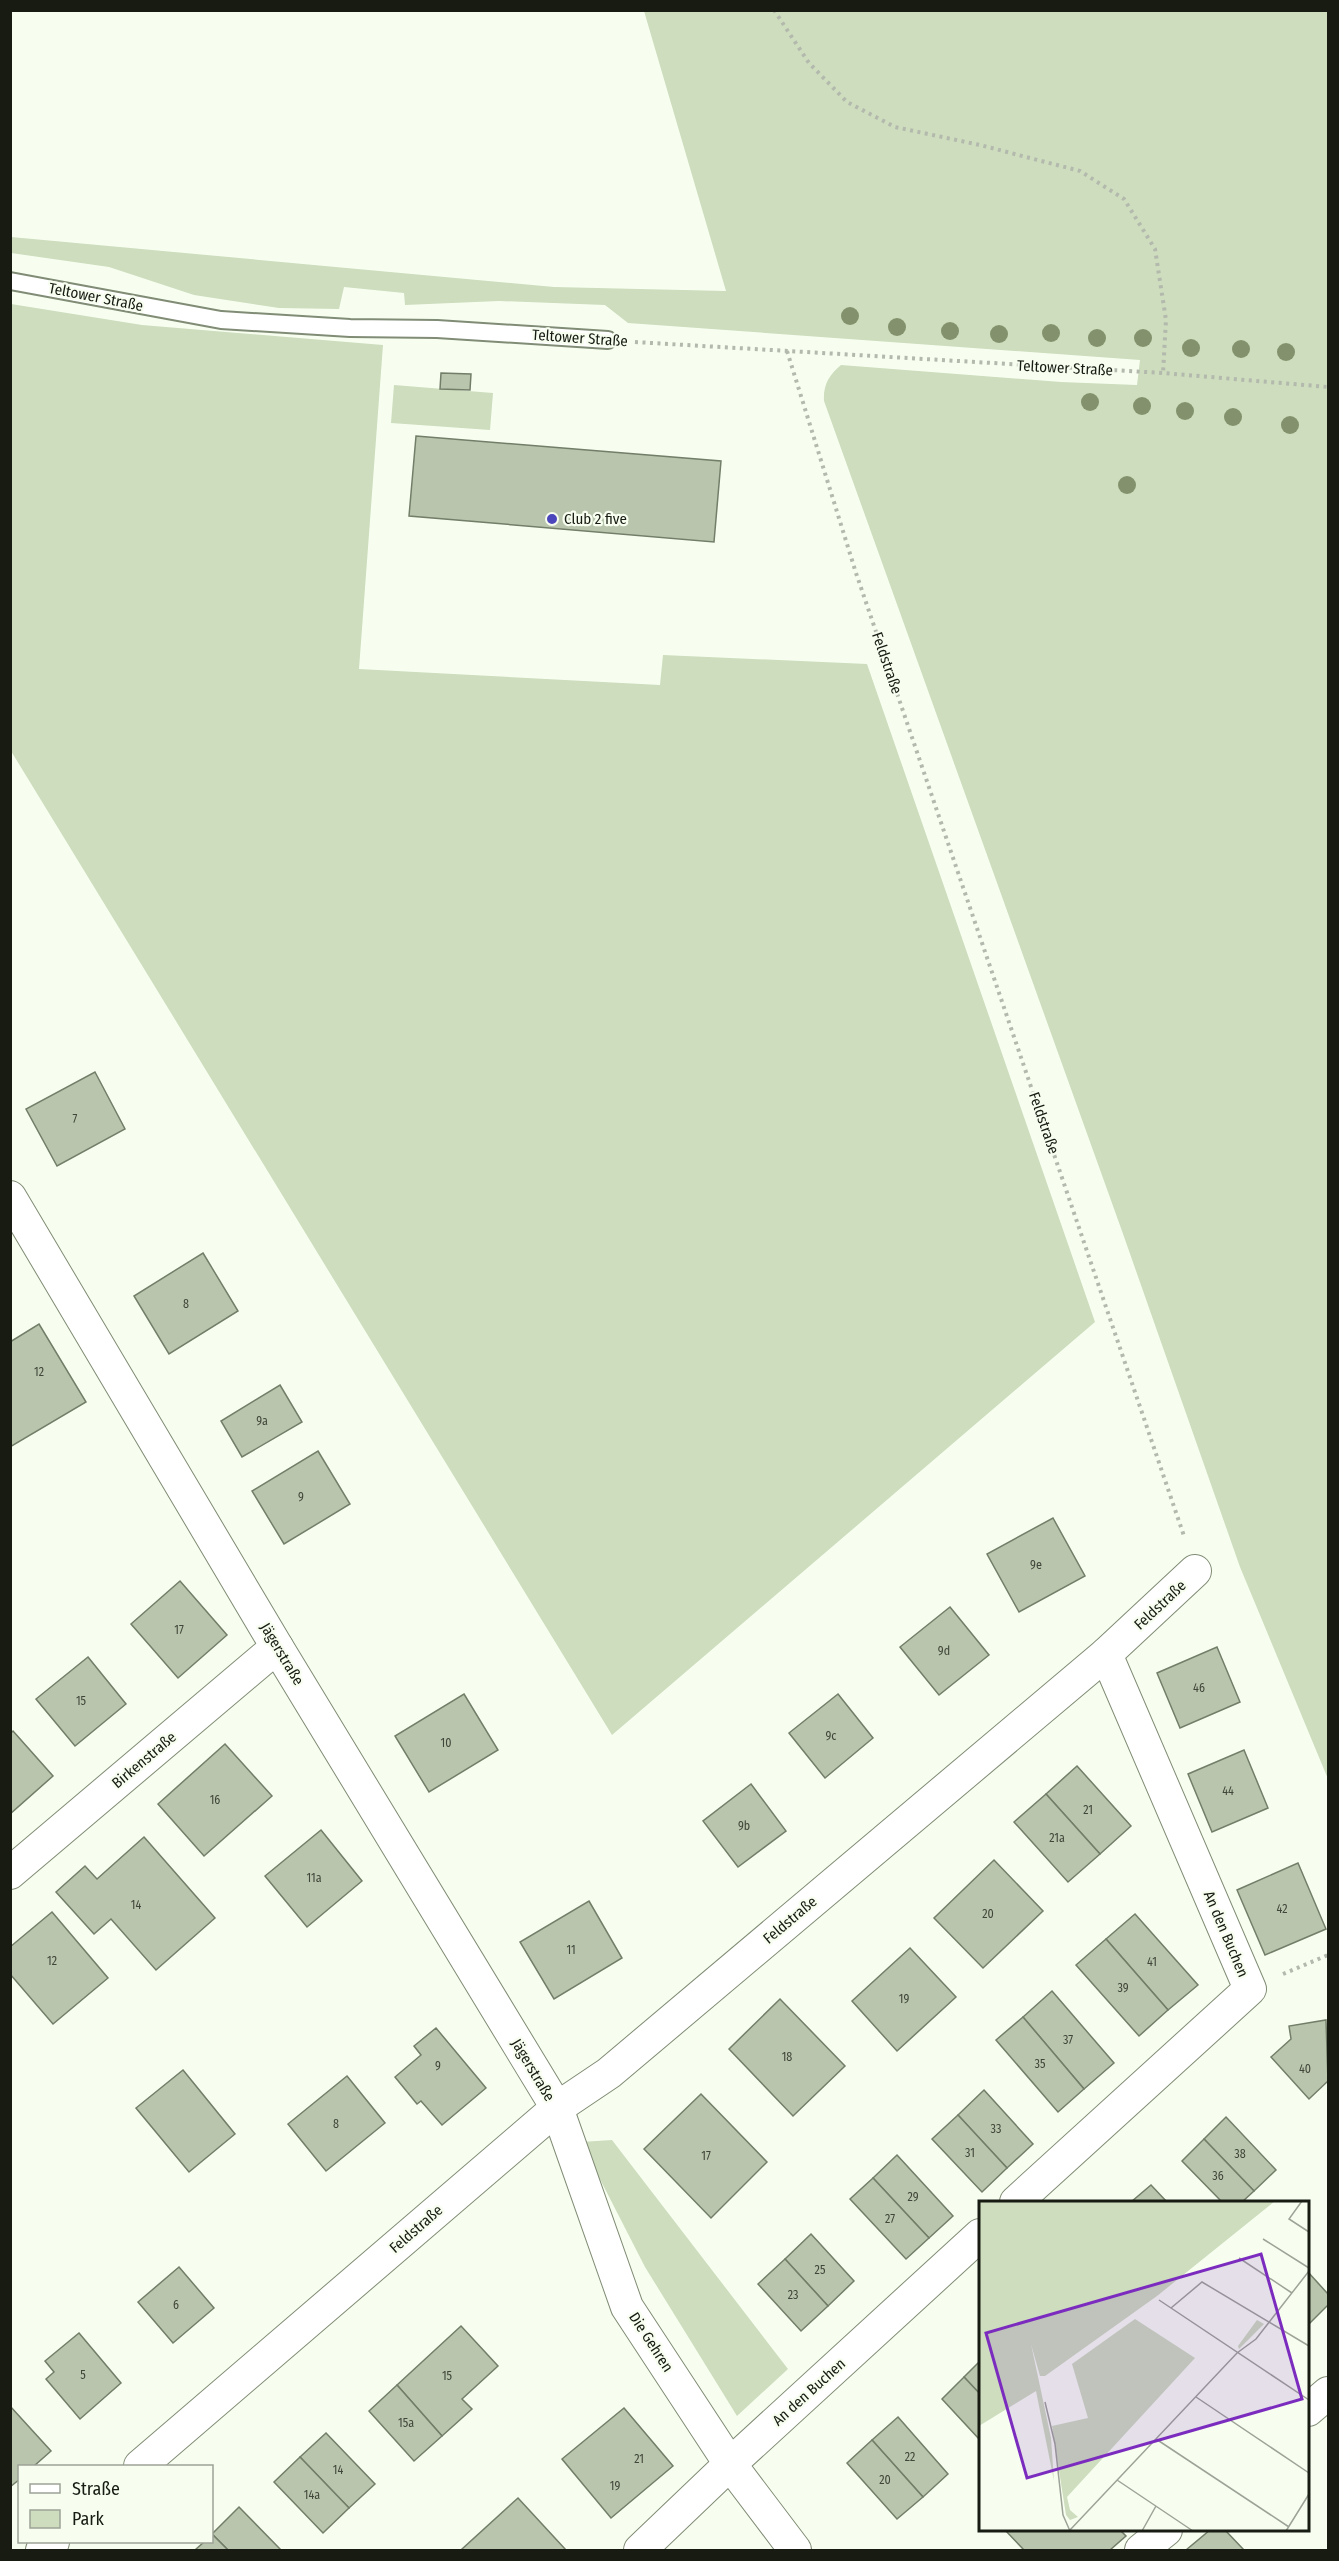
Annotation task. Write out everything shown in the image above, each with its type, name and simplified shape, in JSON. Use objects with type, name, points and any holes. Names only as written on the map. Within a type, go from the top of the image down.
[{"type":"street","name":"Jägerstraße","points":[[12,1205],[557,2108]]},
{"type":"street","name":"Feldstraße","points":[[141,2465],[557,2108],[609,2073],[1106,1654],[1195,1571]]},
{"type":"street","name":"Birkenstraße","points":[[10,1873],[277,1647]]},
{"type":"street","name":"An den Buchen","points":[[1017,2201],[1250,1989],[1106,1654]]},
{"type":"street","name":"Die Gehren","points":[[557,2108],[627,2307],[730,2464],[795,2550]]},
{"type":"street","name":"An den Buchen","points":[[640,2550],[730,2464],[979,2237]]},
{"type":"street","points":[[1309,2409],[1329,2393]]},
{"type":"street","points":[[1141,2550],[1164,2531]]},
{"type":"lane","name":"Teltower Straße","points":[[10,281],[221,320],[350,328],[437,329],[608,340]]},
{"type":"path","points":[[774,10],[809,63],[847,102],[895,127],[980,145],[1080,171],[1124,199],[1155,249],[1166,320],[1163,373]]},
{"type":"path","name":"Teltower Straße","points":[[608,340],[1163,373],[1329,387]]},
{"type":"path","name":"Feldstraße","points":[[788,351],[856,573],[1154,1443],[1195,1571]]},
{"type":"path","points":[[1250,1989],[1329,1955]]},
{"type":"green space","points":[[644,11],[1328,11],[1328,1779],[1240,1567],[824,401],[828,381],[841,365],[1061,382],[1137,385],[1140,360],[628,323],[605,305],[499,301],[405,305],[404,293],[344,287],[339,309],[279,308],[194,295],[109,267],[11,253],[11,237],[554,287],[726,291]]},
{"type":"green space","points":[[11,304],[142,325],[383,345],[359,669],[660,685],[663,655],[867,664],[1095,1322],[612,1735],[11,751]]},
{"type":"green space","points":[[394,385],[493,393],[490,430],[391,423]]},
{"type":"green space","points":[[612,2140],[788,2369],[737,2416],[645,2267],[581,2142]]},
{"type":"building","points":[[441,373],[471,374],[470,390],[440,389]]},
{"type":"building","points":[[416,436],[721,461],[714,542],[409,516]]},
{"type":"building","points":[[95,1072],[125,1129],[57,1166],[26,1109]]},
{"type":"building","points":[[203,1253],[238,1311],[169,1354],[134,1296]]},
{"type":"building","points":[[39,1324],[86,1402],[10,1447],[10,1342]]},
{"type":"building","points":[[280,1385],[302,1422],[242,1457],[221,1421]]},
{"type":"building","points":[[318,1451],[350,1504],[284,1544],[252,1491]]},
{"type":"building","points":[[1053,1518],[1085,1576],[1019,1612],[987,1554]]},
{"type":"building","points":[[180,1581],[227,1635],[178,1678],[131,1624]]},
{"type":"building","points":[[950,1607],[989,1655],[939,1695],[900,1647]]},
{"type":"building","points":[[1217,1647],[1240,1702],[1180,1728],[1157,1673]]},
{"type":"building","points":[[88,1657],[126,1704],[75,1746],[36,1699]]},
{"type":"building","points":[[464,1694],[498,1750],[429,1792],[395,1736]]},
{"type":"building","points":[[838,1694],[873,1738],[825,1778],[789,1733]]},
{"type":"building","points":[[13,1731],[53,1776],[10,1814],[10,1734]]},
{"type":"building","points":[[225,1744],[272,1796],[204,1856],[158,1804]]},
{"type":"building","points":[[1244,1750],[1268,1808],[1212,1832],[1188,1774]]},
{"type":"building","points":[[1077,1766],[1131,1826],[1100,1854],[1046,1794]]},
{"type":"building","points":[[751,1784],[786,1831],[738,1867],[703,1821]]},
{"type":"building","points":[[1046,1794],[1100,1854],[1068,1882],[1014,1822]]},
{"type":"building","points":[[321,1830],[362,1881],[307,1927],[265,1876]]},
{"type":"building","points":[[144,1837],[215,1918],[156,1970],[111,1919],[94,1934],[56,1892],[85,1866],[97,1879]]},
{"type":"building","points":[[994,1860],[1043,1911],[983,1968],[934,1918]]},
{"type":"building","points":[[1298,1863],[1326,1929],[1265,1955],[1237,1890]]},
{"type":"building","points":[[589,1901],[622,1958],[554,1999],[520,1942]]},
{"type":"building","points":[[52,1912],[108,1978],[53,2024],[10,1974],[10,1947]]},
{"type":"building","points":[[1135,1914],[1198,1985],[1168,2010],[1106,1939]]},
{"type":"building","points":[[1106,1939],[1168,2010],[1139,2036],[1076,1965]]},
{"type":"building","points":[[910,1948],[956,1997],[897,2051],[852,2001]]},
{"type":"building","points":[[1052,1991],[1114,2063],[1084,2089],[1023,2017]]},
{"type":"building","points":[[780,1999],[845,2066],[793,2116],[729,2049]]},
{"type":"building","points":[[1023,2017],[1084,2089],[1058,2112],[996,2040]]},
{"type":"building","points":[[1326,2020],[1328,2081],[1309,2099],[1271,2057],[1291,2039],[1289,2026]]},
{"type":"building","points":[[436,2028],[486,2088],[442,2125],[421,2101],[417,2104],[395,2077],[421,2055],[414,2046]]},
{"type":"building","points":[[183,2070],[235,2134],[189,2172],[136,2108]]},
{"type":"building","points":[[347,2076],[385,2123],[326,2171],[288,2124]]},
{"type":"building","points":[[984,2090],[1033,2144],[1007,2168],[958,2115]]},
{"type":"building","points":[[701,2094],[767,2162],[711,2218],[644,2149]]},
{"type":"building","points":[[958,2115],[1007,2168],[982,2192],[932,2139]]},
{"type":"building","points":[[1226,2117],[1276,2170],[1254,2191],[1204,2139]]},
{"type":"building","points":[[1204,2139],[1254,2191],[1243,2201],[1221,2201],[1182,2161]]},
{"type":"building","points":[[897,2155],[953,2216],[929,2238],[873,2178]]},
{"type":"building","points":[[873,2178],[929,2238],[906,2259],[850,2199]]},
{"type":"building","points":[[1151,2185],[1166,2201],[1132,2201]]},
{"type":"building","points":[[811,2234],[854,2281],[828,2306],[785,2259]]},
{"type":"building","points":[[785,2259],[828,2306],[801,2331],[758,2284]]},
{"type":"building","points":[[179,2267],[214,2308],[173,2343],[138,2302]]},
{"type":"building","points":[[1309,2273],[1328,2294],[1328,2305],[1309,2324]]},
{"type":"building","points":[[461,2326],[498,2366],[462,2399],[472,2409],[442,2436],[397,2385]]},
{"type":"building","points":[[79,2333],[121,2383],[80,2419],[46,2379],[54,2372],[45,2361]]},
{"type":"building","points":[[979,2362],[979,2393],[964,2377]]},
{"type":"building","points":[[964,2377],[979,2393],[979,2439],[942,2399]]},
{"type":"building","points":[[397,2385],[442,2436],[414,2461],[369,2411]]},
{"type":"building","points":[[10,2406],[51,2451],[35,2465],[18,2465],[18,2481],[10,2487]]},
{"type":"building","points":[[624,2408],[673,2466],[611,2518],[562,2459]]},
{"type":"building","points":[[898,2417],[948,2474],[923,2497],[872,2440]]},
{"type":"building","points":[[326,2433],[375,2484],[349,2508],[300,2457]]},
{"type":"building","points":[[872,2440],[923,2497],[897,2519],[847,2463]]},
{"type":"building","points":[[300,2457],[349,2508],[323,2533],[274,2482]]},
{"type":"building","points":[[518,2498],[566,2550],[462,2549]]},
{"type":"building","points":[[239,2507],[281,2550],[228,2550],[213,2533]]},
{"type":"building","points":[[1006,2531],[1121,2531],[1126,2536],[1110,2550],[1024,2550]]},
{"type":"building","points":[[1209,2531],[1226,2531],[1244,2550],[1186,2550]]},
{"type":"building","points":[[213,2535],[228,2550],[195,2550],[203,2543],[213,2543]]},
{"type":"place","name":"Club 2 five","points":[[552,519]]}]
